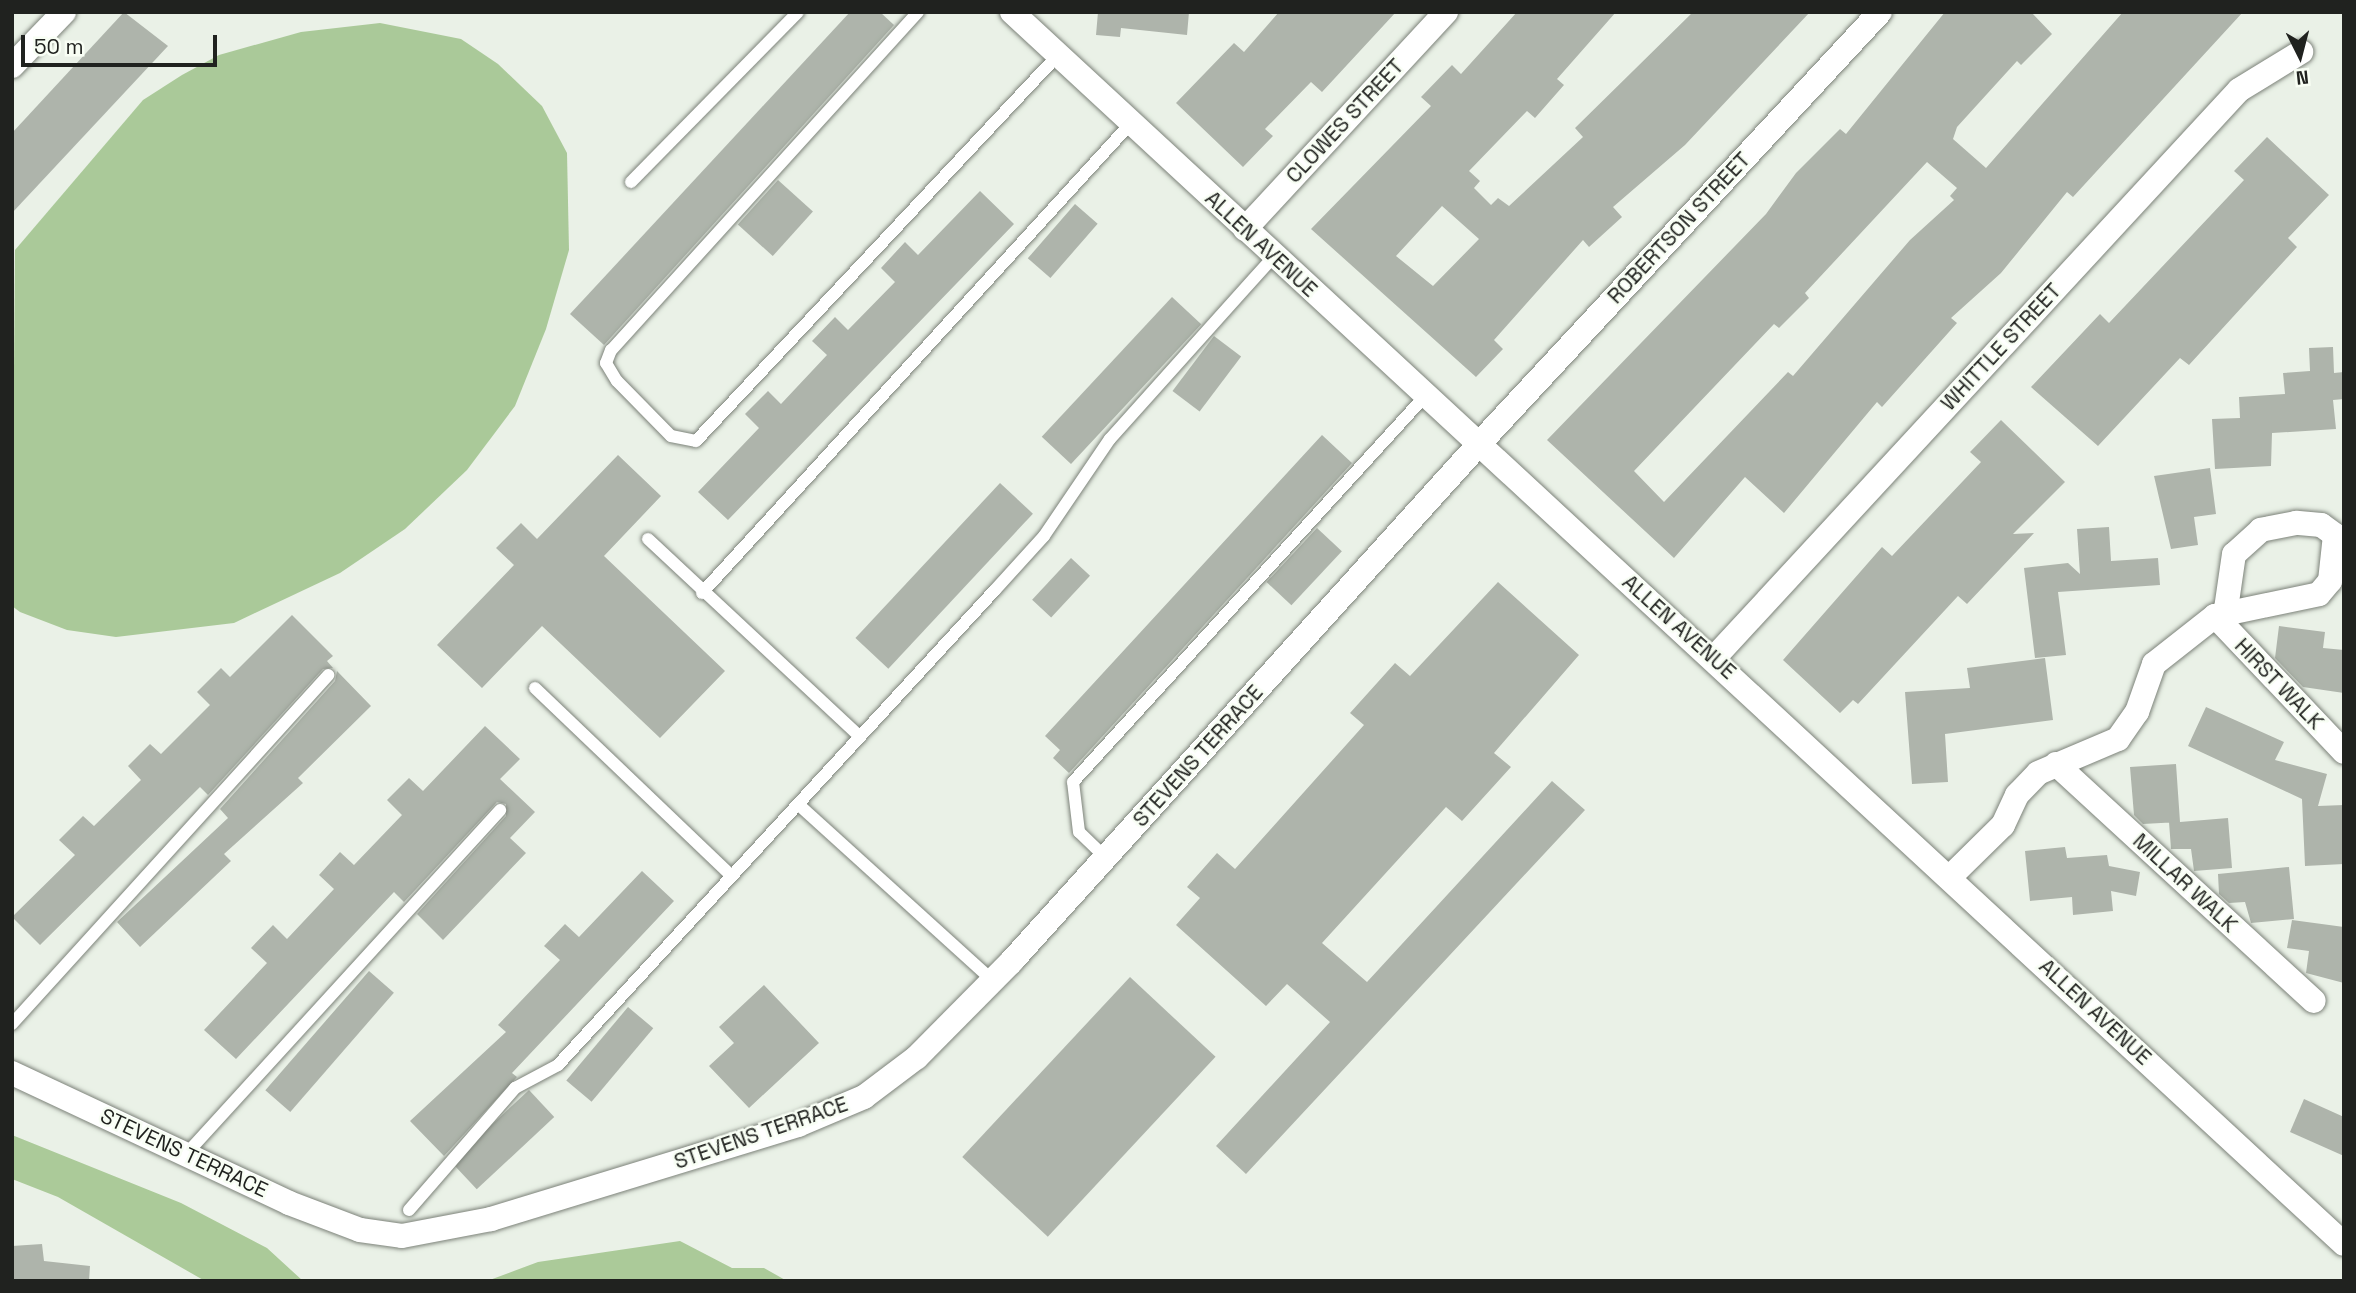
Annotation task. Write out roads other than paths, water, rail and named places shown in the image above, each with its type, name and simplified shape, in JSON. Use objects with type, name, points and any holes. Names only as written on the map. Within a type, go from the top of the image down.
[{"type":"street","points":[[13,63],[64,12]]},
{"type":"street","name":"ALLEN AVENUE","points":[[1012,12],[1951,877],[2344,1244]]},
{"type":"street","name":"CLOWES STREET","points":[[1245,229],[1446,12]]},
{"type":"street","name":"ROBERTSON STREET","points":[[1479,444],[1880,12]]},
{"type":"street","name":"WHITTLE STREET","points":[[1714,658],[2239,90],[2301,51]]},
{"type":"street","name":"STEVENS TERRACE","points":[[12,1073],[360,1230],[419,1234],[491,1219],[798,1125],[864,1097],[916,1057],[993,981],[1479,444]]},
{"type":"street","points":[[1951,877],[2003,825],[2023,788],[2056,764],[2118,739],[2137,712],[2154,664],[2220,612],[2288,605],[2319,594],[2334,568],[2335,535],[2321,525],[2296,523],[2261,530],[2234,554],[2220,612]]},
{"type":"street","name":"HIRST WALK","points":[[2220,612],[2344,752]]},
{"type":"street","name":"MILLAR WALK","points":[[2056,764],[2314,1001]]},
{"type":"lane","points":[[631,182],[798,12]]},
{"type":"lane","points":[[918,12],[611,350],[606,363],[617,381],[671,436],[696,441],[1058,55]]},
{"type":"lane","points":[[702,593],[1131,123]]},
{"type":"lane","points":[[409,1210],[515,1088],[558,1065],[1044,536],[1110,439],[1275,256]]},
{"type":"lane","points":[[1105,858],[1079,832],[1073,782],[1426,396]]},
{"type":"lane","points":[[648,539],[702,593],[860,737]]},
{"type":"lane","points":[[12,1024],[329,675]]},
{"type":"lane","points":[[535,688],[732,876]]},
{"type":"lane","points":[[799,805],[993,981]]},
{"type":"lane","points":[[188,1152],[500,810]]}]
